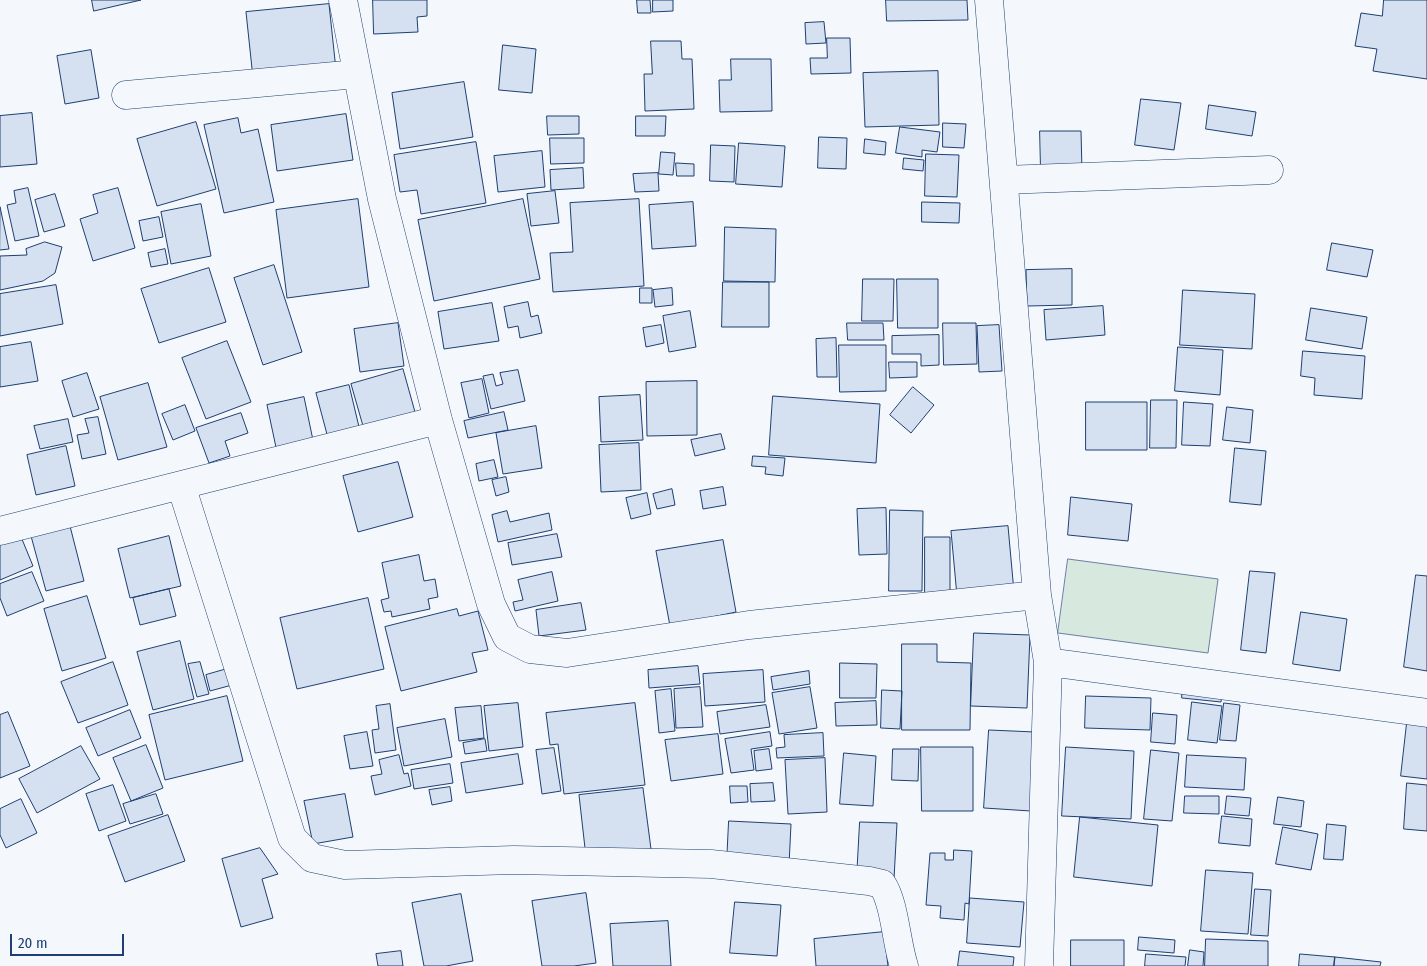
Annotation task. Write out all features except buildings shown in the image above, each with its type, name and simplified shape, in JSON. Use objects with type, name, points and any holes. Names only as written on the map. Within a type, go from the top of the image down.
[{"type":"street","points":[[343,0],[382,199],[438,420],[491,604],[507,637],[530,649],[567,653],[750,625],[1037,595]]},
{"type":"street","points":[[989,0],[1037,595],[1048,662],[1039,966]]},
{"type":"street","points":[[126,95],[357,74]]},
{"type":"street","points":[[1004,180],[1269,170]]},
{"type":"street","points":[[0,531],[438,420]]},
{"type":"street","points":[[181,485],[292,838],[312,858],[345,865],[514,860],[711,864],[869,881],[882,884],[887,892],[898,948],[904,966]]},
{"type":"street","points":[[1048,662],[1427,713]]},
{"type":"shaded area","points":[[1068,559],[1218,579],[1208,653],[1058,633]]}]
